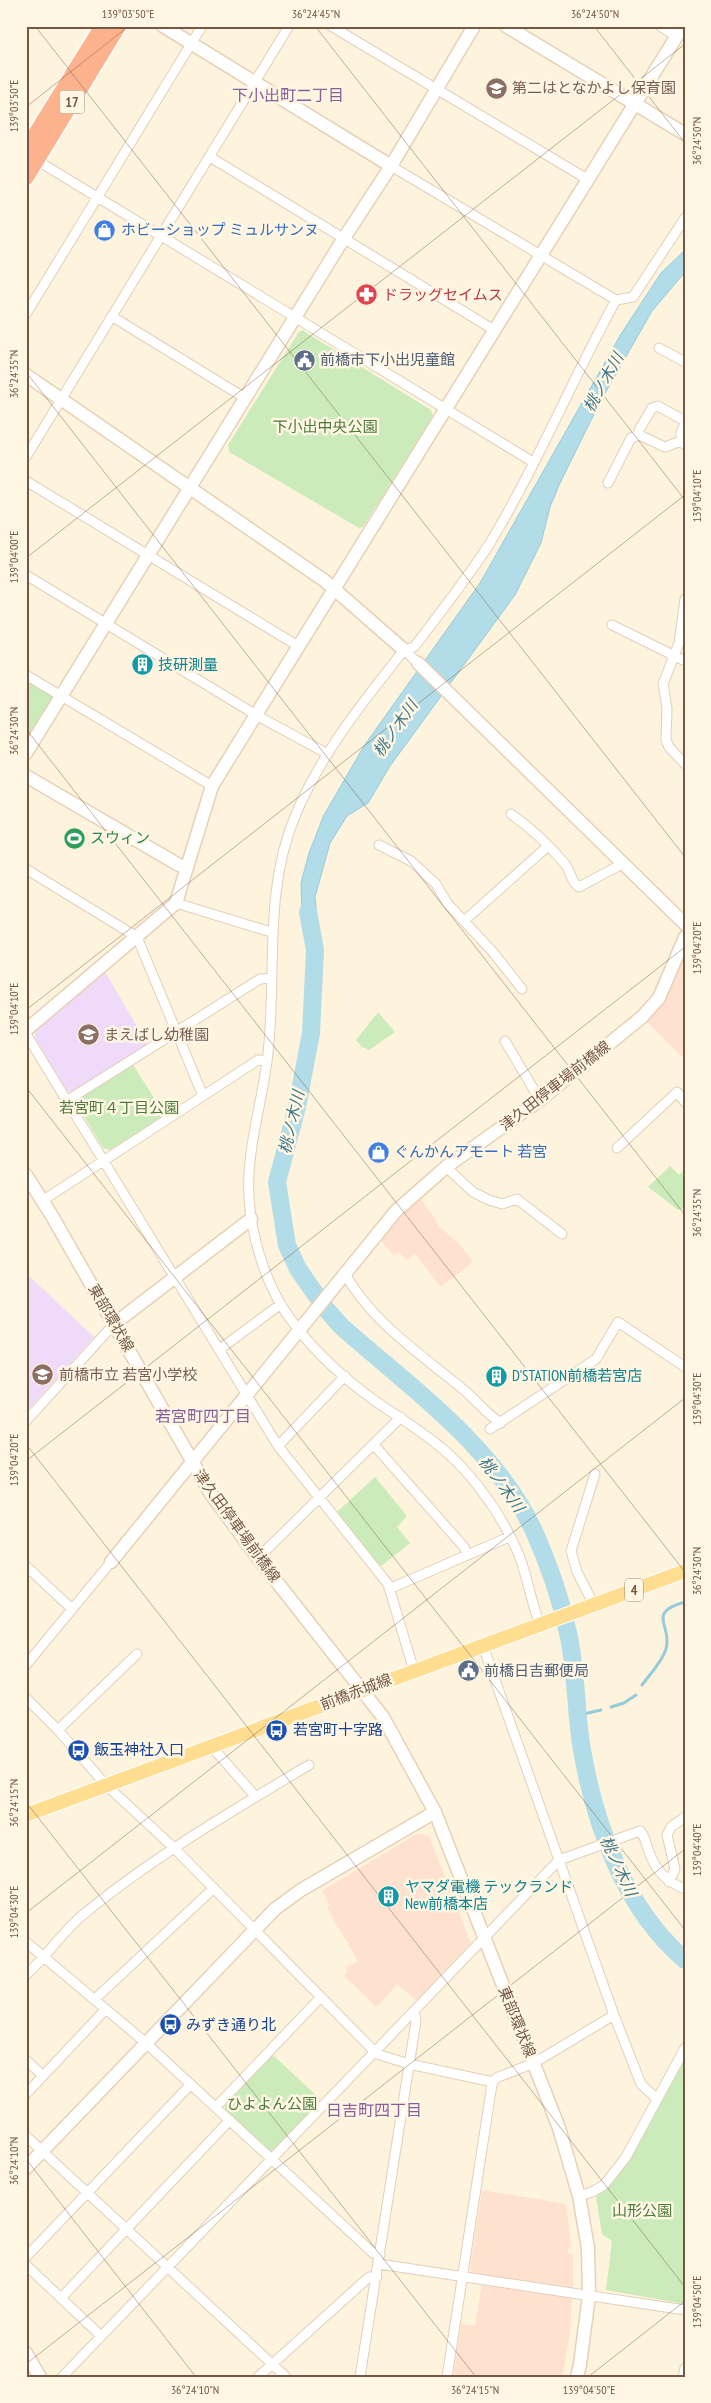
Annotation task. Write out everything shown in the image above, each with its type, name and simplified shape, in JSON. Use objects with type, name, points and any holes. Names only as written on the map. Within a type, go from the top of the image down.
[{"type":"highway","name":"17","points":[[26,178],[30,155],[103,26]]},
{"type":"highway","name":"17","points":[[30,155],[118,26]]},
{"type":"main road","name":"4","points":[[543,1624],[684,1572]]},
{"type":"main road","name":"前橋赤城線","points":[[26,1815],[105,1784],[212,1747],[543,1624]]},
{"type":"street","points":[[163,26],[391,166],[542,254],[616,300],[633,297],[685,218]]},
{"type":"street","points":[[26,314],[202,26]]},
{"type":"street","points":[[26,457],[289,26]]},
{"type":"street","points":[[331,26],[436,91],[503,128],[587,179]]},
{"type":"street","points":[[26,753],[344,238],[391,166],[474,26]]},
{"type":"street","points":[[506,26],[685,134]]},
{"type":"street","points":[[414,1671],[389,1589],[384,1579],[278,1446],[26,1032],[176,903],[212,786],[680,32],[660,26]]},
{"type":"street","points":[[30,155],[445,411],[533,462]]},
{"type":"street","points":[[210,157],[494,330]]},
{"type":"street","points":[[543,1624],[519,1555],[487,1498],[467,1473],[424,1432],[371,1398],[345,1376],[299,1329],[281,1304],[261,1257],[250,1219],[249,1176],[271,1023],[271,932],[281,866],[298,809],[326,753],[404,650],[414,647],[475,566],[512,505],[587,353],[616,300]]},
{"type":"street","points":[[113,317],[245,398]]},
{"type":"street","points":[[660,348],[685,362]]},
{"type":"street","points":[[26,374],[334,588],[418,663],[685,924]]},
{"type":"street","points":[[608,483],[631,438],[639,435],[665,447],[683,443],[681,432],[685,423],[658,406],[652,408],[639,430],[639,435]]},
{"type":"street","points":[[26,481],[298,646]]},
{"type":"street","points":[[26,575],[256,715],[326,753]]},
{"type":"street","points":[[685,599],[682,629],[663,684],[667,708],[664,735],[669,747],[685,764]]},
{"type":"street","points":[[612,625],[685,660]]},
{"type":"street","points":[[26,675],[212,786]]},
{"type":"street","points":[[26,776],[187,868]]},
{"type":"street","points":[[511,814],[548,846],[566,865],[574,883],[579,887],[622,864]]},
{"type":"street","points":[[379,845],[414,863],[436,884],[447,903],[522,989]]},
{"type":"street","points":[[464,921],[548,846]]},
{"type":"street","points":[[26,869],[137,936],[203,1096]]},
{"type":"street","points":[[176,903],[271,932]]},
{"type":"street","name":"津久田停車場前橋線","points":[[362,1690],[258,1558],[211,1494],[192,1463],[341,1276],[396,1211],[446,1167],[540,1100],[642,1017],[659,998],[685,937]]},
{"type":"street","points":[[68,1100],[260,979],[271,978]]},
{"type":"street","points":[[505,1041],[540,1100]]},
{"type":"street","points":[[42,1201],[258,1060],[267,1061]]},
{"type":"street","points":[[617,1148],[677,1092],[685,1102]]},
{"type":"street","points":[[446,1167],[473,1192],[502,1204],[517,1199],[562,1234]]},
{"type":"street","name":"東部環状線","points":[[26,1175],[114,1324],[192,1463]]},
{"type":"street","points":[[26,1421],[114,1324],[175,1275],[250,1219]]},
{"type":"street","points":[[341,1276],[389,1329],[435,1369],[465,1391],[493,1418],[502,1423]]},
{"type":"street","points":[[220,1348],[281,1304]]},
{"type":"street","points":[[490,1429],[502,1423],[596,1359],[618,1322],[685,1367]]},
{"type":"street","points":[[278,1446],[345,1376]]},
{"type":"street","points":[[258,1558],[401,1417]]},
{"type":"street","points":[[374,1445],[464,1547],[468,1555]]},
{"type":"street","points":[[26,1665],[192,1463]]},
{"type":"street","points":[[589,1607],[571,1551],[595,1474]]},
{"type":"street","points":[[389,1589],[509,1537]]},
{"type":"street","points":[[26,1566],[72,1610]]},
{"type":"street","points":[[483,1646],[614,2015],[641,2084],[657,2099]]},
{"type":"street","points":[[58,1730],[136,1654]]},
{"type":"street","name":"東部環状線","points":[[362,1690],[383,1717],[435,1812],[559,2128],[580,2196],[588,2248],[588,2296],[577,2377]]},
{"type":"street","points":[[26,1698],[58,1730],[105,1784],[174,1848],[380,2056],[493,2082],[534,2063],[614,2015]]},
{"type":"street","points":[[212,1747],[256,1797]]},
{"type":"street","points":[[26,1975],[45,1958],[82,1915],[174,1848],[309,1765]]},
{"type":"street","points":[[26,2168],[255,1929],[301,1890],[435,1812]]},
{"type":"street","points":[[669,1882],[675,1869],[667,1835],[671,1827],[685,1817]]},
{"type":"street","points":[[62,2377],[560,1860],[636,1832],[642,1832],[653,1862],[669,1882],[685,1889]]},
{"type":"street","points":[[95,1999],[214,1888]]},
{"type":"street","points":[[26,1942],[146,2043],[379,2260],[462,2277],[685,2310]]},
{"type":"street","points":[[216,2107],[321,1997]]},
{"type":"street","points":[[26,2094],[106,2008]]},
{"type":"street","points":[[360,2377],[417,2017],[414,2011]]},
{"type":"street","points":[[580,2196],[597,2189],[612,2175],[626,2157],[685,2048]]},
{"type":"street","points":[[26,2060],[43,2076]]},
{"type":"street","points":[[447,2377],[493,2082]]},
{"type":"street","points":[[26,2257],[191,2084]]},
{"type":"street","points":[[61,2298],[230,2120]]},
{"type":"street","points":[[26,2136],[286,2377]]},
{"type":"street","points":[[26,2265],[101,2336]]},
{"type":"street","points":[[258,2377],[369,2277],[377,2277]]},
{"type":"street","points":[[26,2353],[40,2377]]},
{"type":"street","points":[[683,2377],[685,2368]]},
{"type":"shaded area","points":[[685,952],[685,1060],[646,1021]]},
{"type":"shaded area","name":"まえばし幼稚園","points":[[105,972],[148,1045],[72,1092],[67,1091],[35,1038],[35,1031]]},
{"type":"shaded area","points":[[419,1196],[440,1227],[461,1246],[473,1262],[441,1287],[415,1254],[406,1260],[400,1252],[394,1256],[379,1238]]},
{"type":"shaded area","name":"前橋市立 若宮小学校","points":[[26,1273],[94,1337],[26,1412]]},
{"type":"shaded area","points":[[418,1833],[429,1836],[471,1943],[417,2001],[397,1984],[377,2007],[344,1976],[347,1971],[345,1968],[358,1961],[327,1908],[330,1905],[322,1891]]},
{"type":"shaded area","points":[[482,2190],[566,2204],[571,2245],[567,2251],[573,2255],[573,2289],[473,2273],[470,2269]]},
{"type":"shaded area","points":[[482,2284],[572,2298],[570,2333],[562,2377],[453,2377],[461,2324],[475,2326]]},
{"type":"green space","name":"下小出中央公園","points":[[302,330],[431,410],[433,416],[363,527],[359,528],[229,452],[228,445],[298,333]]},
{"type":"green space","points":[[26,679],[51,694],[53,699],[26,741]]},
{"type":"green space","points":[[378,1012],[395,1032],[369,1050],[362,1047],[356,1040]]},
{"type":"green space","name":"若宮町４丁目公園","points":[[128,1065],[134,1066],[162,1111],[162,1117],[110,1150],[103,1148],[76,1103],[77,1097]]},
{"type":"green space","points":[[670,1166],[679,1175],[685,1169],[685,1208],[678,1210],[648,1187]]},
{"type":"green space","points":[[375,1477],[407,1516],[397,1527],[410,1543],[380,1567],[337,1512]]},
{"type":"green space","name":"ひよよん公園","points":[[274,2056],[319,2098],[320,2103],[274,2150],[270,2151],[225,2109],[225,2105],[270,2057]]},
{"type":"green space","name":"山形公園","points":[[685,2058],[685,2304],[606,2290],[612,2241],[602,2234],[596,2197],[635,2149]]},
{"type":"water","points":[[685,250],[685,272],[652,311],[600,402],[560,483],[550,507],[541,543],[515,595],[390,766],[368,803],[347,816],[330,843],[315,897],[320,951],[302,916],[301,883],[309,853],[324,815],[364,746],[480,583],[621,334],[661,273]]},
{"type":"waterway","name":"桃ノ木川","points":[[308,912],[315,950],[311,1033],[297,1107],[277,1182],[287,1245],[298,1269],[326,1309],[342,1327],[422,1395],[473,1444],[496,1470],[516,1499],[533,1529],[562,1607],[571,1647],[582,1750],[595,1807],[604,1836],[629,1891],[645,1916],[685,1960]]},
{"type":"waterway","points":[[642,1685],[659,1663],[666,1649],[667,1641],[663,1615],[673,1606],[685,1602]]},
{"type":"waterway","points":[[611,1707],[624,1703],[636,1695]]},
{"type":"waterway","points":[[579,1715],[601,1710]]},
{"type":"place","name":"第二はとなかよし保育園","points":[[496,88]]},
{"type":"place","name":"ホビーショップ ミュルサンヌ","points":[[105,230]]},
{"type":"place","name":"ドラッグセイムス","points":[[367,295]]},
{"type":"place","name":"前橋市下小出児童館","points":[[304,360]]},
{"type":"place","name":"技研測量","points":[[142,665]]},
{"type":"place","name":"スウィン","points":[[74,838]]},
{"type":"place","name":"まえばし幼稚園","points":[[88,1035]]},
{"type":"place","name":"ぐんかんアモート 若宮","points":[[378,1152]]},
{"type":"place","name":"前橋市立 若宮小学校","points":[[43,1375]]},
{"type":"place","name":"D'STATION前橋若宮店","points":[[496,1376]]},
{"type":"place","name":"前橋日吉郵便局","points":[[468,1671]]},
{"type":"place","name":"若宮町十字路","points":[[277,1730]]},
{"type":"place","name":"飯玉神社入口","points":[[78,1750]]},
{"type":"place","name":"ヤマダ電機 テックランド New前橋本店","points":[[389,1896]]},
{"type":"place","name":"みずき通り北","points":[[170,2025]]},
{"type":"district","name":"下小出町二丁目","points":[[288,95]]},
{"type":"district","name":"若宮町四丁目","points":[[203,1416]]},
{"type":"district","name":"日吉町四丁目","points":[[374,2110]]}]
